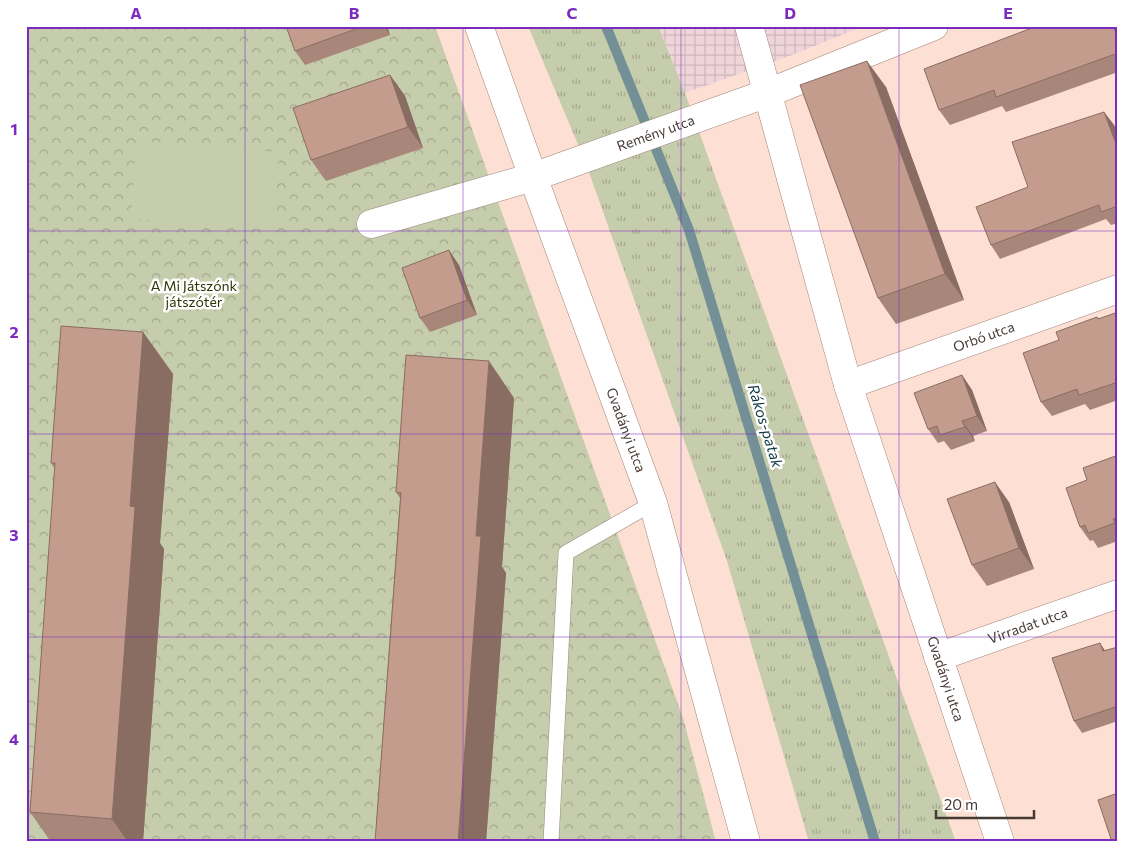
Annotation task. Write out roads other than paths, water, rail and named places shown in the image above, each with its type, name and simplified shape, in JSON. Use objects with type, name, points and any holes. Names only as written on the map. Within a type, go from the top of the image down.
[{"type":"street","name":"Gvadányi utca","points":[[479,26],[653,504],[746,842]]},
{"type":"street","name":"Gvadányi utca","points":[[749,26],[848,386],[1000,842]]},
{"type":"street","name":"Remény utca","points":[[370,224],[533,177],[768,93],[934,26]]},
{"type":"street","name":"Orbó utca","points":[[848,386],[1118,289]]},
{"type":"street","name":"Virradat utca","points":[[938,657],[1118,594]]},
{"type":"lane","points":[[551,842],[566,552],[653,504]]},
{"type":"waterway","name":"Rákos-patak","points":[[606,26],[689,230],[875,842]]},
{"type":"park label","name":"A Mi Játszónk játszótér","points":[[194,294]]}]
